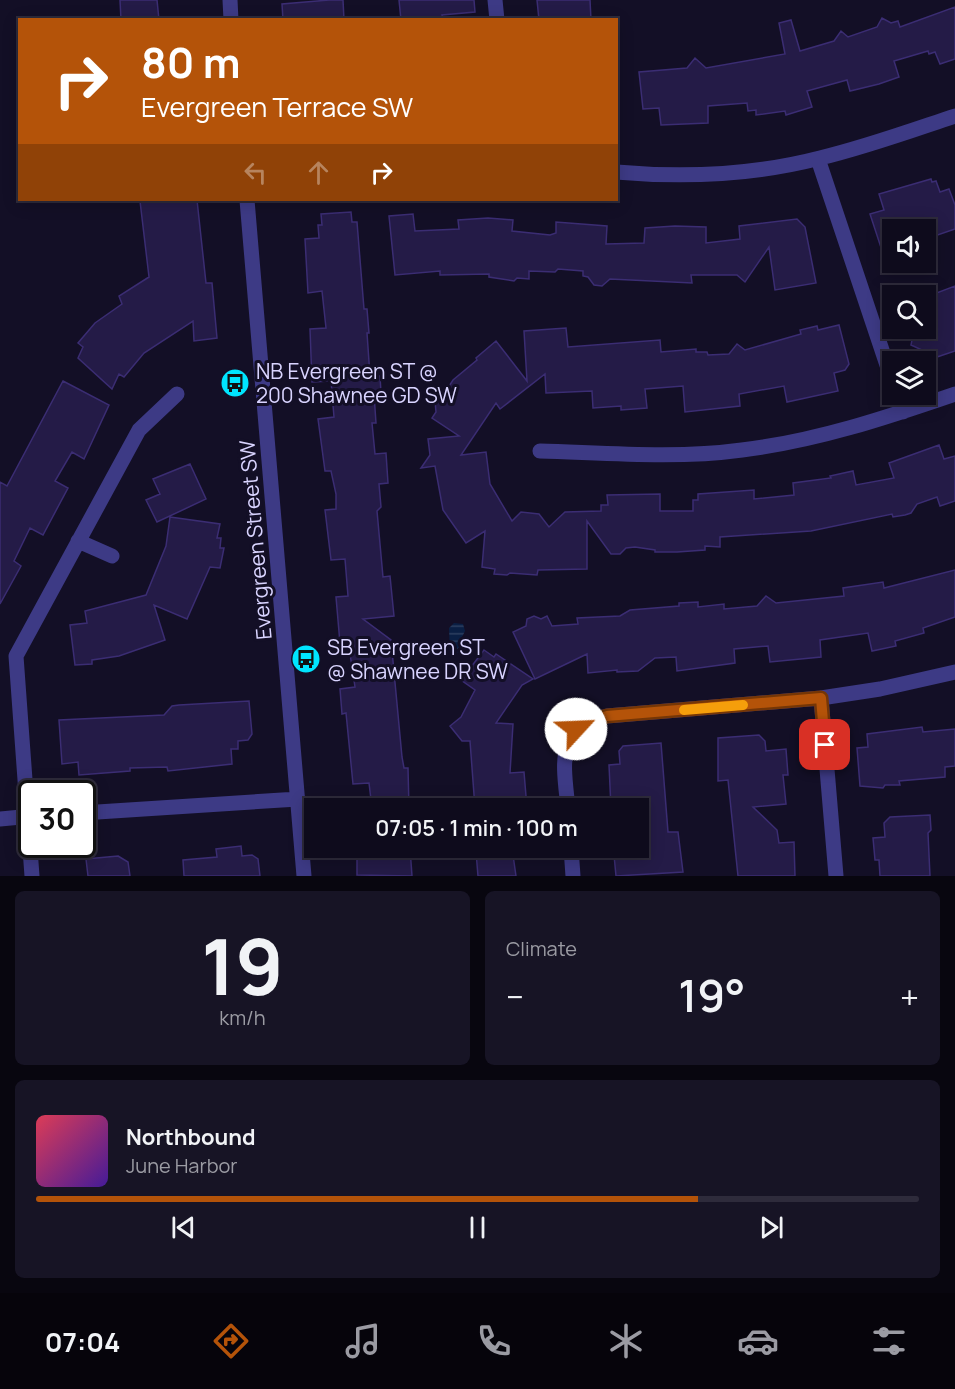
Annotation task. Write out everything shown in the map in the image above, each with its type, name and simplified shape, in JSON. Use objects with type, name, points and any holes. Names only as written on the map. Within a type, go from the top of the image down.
[{"type":"street","points":[[230,0],[231,18]]},
{"type":"street","points":[[495,0],[497,18]]},
{"type":"street","points":[[618,172],[678,176],[719,174],[818,159],[955,116]]},
{"type":"street","points":[[818,159],[882,351]]},
{"type":"street","name":"Evergreen Street SW","points":[[247,201],[304,876]]},
{"type":"street","points":[[26,780],[16,656],[139,430],[177,394]]},
{"type":"street","points":[[540,451],[649,454],[740,451],[819,437],[955,394]]},
{"type":"street","points":[[901,405],[903,412]]},
{"type":"street","points":[[78,542],[112,556]]},
{"type":"street","points":[[567,798],[564,754],[572,734],[586,722],[607,716],[821,698],[880,689],[955,672]]},
{"type":"street","points":[[821,698],[836,876]]},
{"type":"street","points":[[96,812],[298,799]]},
{"type":"street","points":[[0,819],[18,817]]},
{"type":"street","points":[[31,858],[32,876]]},
{"type":"street","points":[[572,858],[573,876]]},
{"type":"water","points":[[454,623],[463,624],[465,631],[460,641],[460,651],[456,654],[450,653],[449,628]]},
{"type":"building","points":[[120,0],[157,0],[159,18],[121,18]]},
{"type":"building","points":[[343,0],[344,18],[283,18],[282,4]]},
{"type":"building","points":[[399,0],[474,0],[475,12],[442,15],[443,18],[401,18]]},
{"type":"building","points":[[537,0],[590,0],[591,18],[539,18]]},
{"type":"building","points":[[955,7],[955,59],[940,64],[935,52],[929,54],[928,51],[894,61],[899,77],[879,84],[850,91],[847,80],[807,91],[812,107],[786,115],[785,111],[756,115],[756,110],[748,111],[747,103],[708,106],[708,123],[661,125],[659,108],[643,109],[639,72],[687,68],[695,58],[706,68],[785,54],[779,23],[791,20],[800,51],[834,41],[841,31],[848,37],[877,27],[882,18],[891,23],[898,21],[900,27]]},
{"type":"building","points":[[931,179],[932,182],[936,181],[940,192],[949,189],[955,205],[955,229],[936,236],[936,219],[882,219],[882,251],[870,214],[884,210],[879,194]]},
{"type":"building","points":[[140,201],[197,201],[206,283],[212,283],[217,338],[194,341],[193,321],[144,353],[124,377],[119,374],[112,389],[78,358],[83,347],[78,343],[95,323],[122,304],[119,296],[149,277]]},
{"type":"building","points":[[351,212],[352,222],[357,222],[364,309],[367,309],[370,376],[380,376],[381,393],[374,394],[376,423],[372,423],[375,454],[386,453],[388,483],[379,484],[381,507],[377,511],[383,577],[390,576],[394,616],[363,619],[391,640],[402,757],[404,768],[408,768],[409,798],[371,798],[369,783],[353,784],[346,713],[342,714],[340,689],[355,687],[350,654],[341,655],[336,597],[348,596],[345,559],[331,560],[325,510],[336,509],[336,494],[331,471],[325,471],[318,419],[334,417],[331,381],[312,382],[310,329],[326,328],[322,291],[308,293],[305,239],[319,238],[318,225],[322,225],[321,214]]},
{"type":"building","points":[[413,214],[415,231],[459,229],[458,220],[488,218],[513,220],[512,231],[550,235],[556,233],[556,222],[607,226],[606,244],[644,243],[645,228],[675,226],[706,227],[706,243],[740,239],[739,226],[797,219],[805,227],[816,283],[775,290],[769,247],[745,282],[737,275],[691,275],[692,283],[610,279],[602,286],[594,285],[588,277],[583,276],[583,271],[558,269],[555,272],[529,271],[529,279],[517,278],[514,281],[489,277],[489,274],[440,275],[440,271],[395,275],[389,216]]},
{"type":"building","points":[[955,286],[955,351],[937,357],[936,351],[922,351],[911,345],[911,339],[936,339],[936,293]]},
{"type":"building","points":[[839,325],[849,364],[845,370],[834,373],[838,391],[787,402],[784,386],[739,394],[740,406],[685,412],[683,386],[645,389],[647,408],[621,410],[621,406],[593,408],[592,391],[546,393],[545,374],[500,409],[496,403],[461,455],[486,452],[490,484],[512,521],[521,512],[539,514],[549,527],[565,512],[601,511],[601,505],[608,505],[607,495],[660,494],[660,511],[693,511],[693,500],[698,500],[698,494],[754,490],[754,499],[794,495],[793,483],[831,478],[830,476],[853,471],[856,485],[894,478],[889,463],[939,445],[944,459],[955,456],[955,501],[940,506],[937,497],[917,504],[911,513],[905,515],[893,517],[892,514],[811,531],[720,537],[720,547],[705,546],[705,550],[677,552],[655,552],[655,550],[635,547],[626,548],[620,554],[611,554],[587,521],[587,569],[538,570],[537,575],[510,573],[507,575],[494,574],[495,569],[482,567],[485,531],[466,543],[443,510],[435,466],[421,468],[430,455],[428,439],[459,436],[432,418],[436,412],[435,401],[442,391],[446,391],[453,380],[496,341],[527,381],[524,331],[566,328],[568,347],[660,340],[661,352],[696,349],[696,352],[707,352],[708,355],[729,354],[737,344],[745,350],[801,334],[800,330],[817,326],[818,330]]},
{"type":"building","points":[[63,381],[109,405],[84,459],[72,452],[55,481],[68,488],[43,535],[30,528],[14,561],[21,566],[0,604],[0,482],[7,486]]},
{"type":"building","points":[[190,464],[206,499],[157,522],[146,500],[160,494],[153,479]]},
{"type":"building","points":[[170,517],[220,524],[217,538],[221,538],[220,548],[224,548],[220,568],[210,567],[187,619],[154,605],[165,640],[119,656],[92,660],[92,664],[75,665],[70,625],[87,623],[85,611],[146,595],[166,546]]},
{"type":"building","points":[[955,570],[955,617],[923,628],[924,633],[895,641],[896,646],[872,651],[868,633],[820,640],[821,657],[770,662],[768,646],[734,649],[735,663],[677,671],[676,657],[655,658],[638,671],[617,672],[617,670],[588,673],[587,654],[535,679],[513,632],[526,626],[527,619],[534,616],[541,619],[547,616],[552,626],[578,624],[577,618],[620,616],[630,610],[679,606],[679,603],[698,602],[698,607],[724,604],[724,609],[757,606],[766,596],[776,603],[844,596],[843,588],[883,582],[884,588]]},
{"type":"building","points":[[484,650],[494,657],[496,654],[533,679],[522,685],[496,723],[513,724],[510,773],[524,772],[526,798],[474,798],[470,741],[462,741],[450,726],[461,717],[475,690],[461,680]]},
{"type":"building","points":[[249,701],[252,734],[248,740],[238,741],[238,749],[231,749],[232,764],[168,771],[167,767],[130,768],[130,771],[79,775],[78,762],[62,764],[59,720],[164,715],[172,706]]},
{"type":"building","points":[[922,727],[923,732],[955,729],[955,766],[945,767],[945,777],[899,781],[900,785],[885,785],[883,788],[860,786],[857,748],[868,747],[867,734]]},
{"type":"building","points":[[759,735],[765,741],[766,751],[786,749],[788,775],[783,775],[786,804],[753,807],[777,830],[779,843],[794,842],[795,876],[738,876],[728,780],[718,781],[718,738]]},
{"type":"building","points":[[661,743],[668,832],[678,832],[683,872],[616,876],[614,858],[649,858],[649,798],[611,798],[609,765],[620,764],[619,751],[623,746]]},
{"type":"building","points":[[930,815],[931,830],[928,833],[930,876],[880,876],[879,860],[875,860],[873,838],[885,837],[884,823],[890,817]]},
{"type":"building","points":[[241,846],[242,856],[252,855],[258,859],[260,876],[184,876],[183,860],[217,857],[216,849]]},
{"type":"building","points":[[118,856],[128,862],[130,876],[88,876],[86,859]]},
{"type":"building","points":[[357,858],[411,858],[412,876],[357,875]]},
{"type":"building","points":[[476,858],[513,858],[516,876],[478,876]]},
{"type":"slow traffic","points":[[684,710],[743,705]]},
{"type":"place","name":"NB Evergreen ST @ 200 Shawnee GD SW","points":[[235,383]]},
{"type":"place","name":"SB Evergreen ST @ Shawnee DR SW","points":[[306,659]]},
{"type":"route","points":[[576,729],[586,722],[607,716],[821,698],[825,745]]}]
